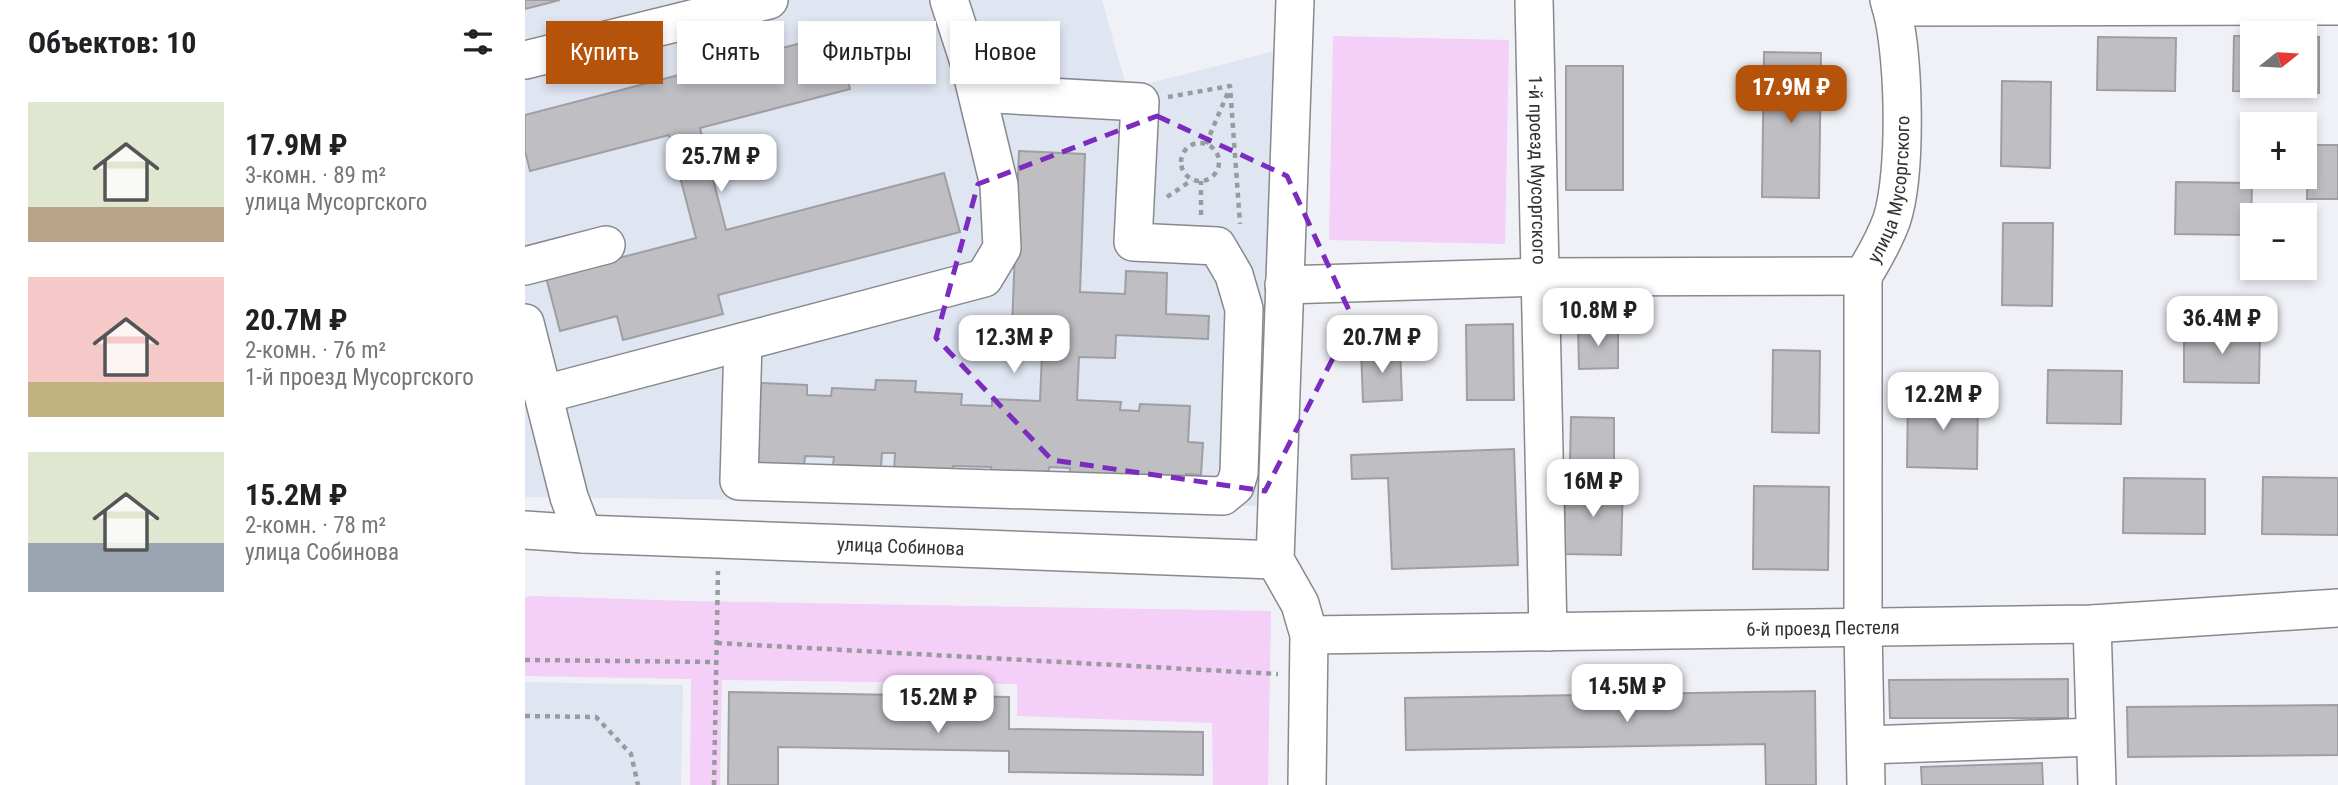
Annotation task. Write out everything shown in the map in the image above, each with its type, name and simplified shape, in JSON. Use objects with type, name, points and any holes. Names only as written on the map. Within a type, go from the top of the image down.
[{"type":"street","points":[[525,60],[769,0]]},
{"type":"street","points":[[544,394],[983,278],[1002,248],[999,185],[977,93],[949,0]]},
{"type":"street","points":[[1295,0],[1275,560],[1300,604],[1309,635],[1307,785]]},
{"type":"street","name":"1-й проезд Мусоргского","points":[[1534,0],[1548,632]]},
{"type":"street","points":[[1890,3],[2338,6]]},
{"type":"street","name":"улица Мусоргского","points":[[1866,785],[1863,276],[1878,252],[1893,217],[1901,167],[1900,71],[1890,3]]},
{"type":"street","points":[[743,342],[739,481],[1223,496],[1235,486],[1239,473],[1244,309],[1234,275],[1217,246],[1133,242],[1140,102],[977,93]]},
{"type":"street","points":[[525,266],[606,245]]},
{"type":"street","points":[[1284,285],[1539,277],[1863,276]]},
{"type":"street","points":[[525,323],[569,497],[583,534]]},
{"type":"street","name":"улица Собинова","points":[[525,530],[1275,560]]},
{"type":"street","name":"6-й проезд Пестеля","points":[[1309,635],[2092,624],[2338,608]]},
{"type":"street","points":[[2092,624],[2097,785]]},
{"type":"street","points":[[1865,745],[2095,737]]},
{"type":"path","points":[[1140,102],[1230,86]]},
{"type":"path","points":[[1206,144],[1230,86]]},
{"type":"path","points":[[1226,260],[1241,229],[1230,86]]},
{"type":"path","points":[[1199,143],[1206,144],[1218,157],[1217,169],[1210,178],[1192,180],[1183,171],[1181,159],[1188,148],[1199,143]]},
{"type":"path","points":[[714,785],[719,538]]},
{"type":"path","points":[[717,643],[1308,676]]},
{"type":"path","points":[[525,660],[716,662]]},
{"type":"path","points":[[525,716],[596,717],[631,754],[638,785]]},
{"type":"highlighted area","points":[[1157,116],[1287,176],[1353,319],[1265,491],[1052,460],[936,338],[978,184]]},
{"type":"shaded area","points":[[525,0],[1102,0],[1127,89],[1275,51],[1264,506],[525,497]]},
{"type":"shaded area","points":[[1333,36],[1509,40],[1505,244],[1329,240]]},
{"type":"shaded area","points":[[525,597],[1271,611],[1268,785],[1213,785],[1212,723],[1017,716],[1017,684],[722,680],[720,785],[690,785],[691,679],[525,676]]},
{"type":"shaded area","points":[[525,682],[683,685],[681,785],[525,785]]},
{"type":"building","points":[[525,0],[560,0],[525,9]]},
{"type":"building","points":[[2234,36],[2240,36],[2240,91],[2233,91]]},
{"type":"building","points":[[2098,37],[2176,38],[2175,91],[2097,90]]},
{"type":"building","points":[[2317,37],[2319,37],[2317,93]]},
{"type":"building","points":[[798,44],[798,84],[849,84],[850,89],[700,128],[726,230],[944,173],[960,232],[718,295],[723,314],[623,340],[617,316],[560,331],[546,277],[696,238],[669,135],[530,171],[525,151],[525,115],[644,84],[663,84],[663,79],[677,75],[677,84],[784,84],[784,48]]},
{"type":"building","points":[[1764,52],[1821,53],[1819,198],[1762,197]]},
{"type":"building","points":[[1566,66],[1623,66],[1623,190],[1566,190]]},
{"type":"building","points":[[2002,81],[2051,82],[2050,168],[2001,166]]},
{"type":"building","points":[[2317,145],[2338,145],[2338,199],[2307,199],[2307,189],[2317,189]]},
{"type":"building","points":[[1019,151],[1085,154],[1080,292],[1125,294],[1126,271],[1167,273],[1166,314],[1209,316],[1208,339],[1116,335],[1115,358],[1079,357],[1077,400],[1121,402],[1120,410],[1139,411],[1140,404],[1190,406],[1188,442],[1203,443],[1201,475],[1186,474],[1186,488],[1069,481],[1070,468],[1049,467],[1048,477],[991,474],[991,467],[953,466],[952,473],[894,471],[895,453],[882,453],[881,467],[833,465],[834,457],[805,456],[804,466],[757,464],[745,416],[759,416],[761,383],[807,385],[807,395],[831,396],[832,388],[875,390],[876,380],[916,381],[915,392],[962,394],[961,405],[992,406],[992,399],[1040,401],[1042,354],[1011,352]]},
{"type":"building","points":[[2176,182],[2240,183],[2240,189],[2252,189],[2252,203],[2240,203],[2240,235],[2175,234]]},
{"type":"building","points":[[2003,223],[2053,223],[2052,306],[2002,305]]},
{"type":"building","points":[[1513,324],[1514,400],[1467,400],[1466,325]]},
{"type":"building","points":[[1578,327],[1618,327],[1618,368],[1579,369]]},
{"type":"building","points":[[2184,329],[2260,330],[2259,383],[2184,382]]},
{"type":"building","points":[[1400,347],[1402,400],[1363,402],[1361,349]]},
{"type":"building","points":[[1773,350],[1820,351],[1819,433],[1772,432]]},
{"type":"building","points":[[2048,370],[2122,371],[2121,424],[2047,423]]},
{"type":"building","points":[[1908,396],[1978,397],[1977,469],[1907,467]]},
{"type":"building","points":[[1571,417],[1614,418],[1614,461],[1570,460]]},
{"type":"building","points":[[1514,449],[1518,565],[1392,569],[1388,478],[1352,479],[1351,455]]},
{"type":"building","points":[[2263,477],[2338,478],[2338,535],[2262,534]]},
{"type":"building","points":[[2124,478],[2205,479],[2205,534],[2123,533]]},
{"type":"building","points":[[1565,483],[1623,483],[1621,555],[1564,554]]},
{"type":"building","points":[[1754,486],[1829,487],[1828,570],[1753,569]]},
{"type":"building","points":[[2068,679],[2068,718],[1890,718],[1889,680]]},
{"type":"building","points":[[1815,691],[1816,785],[1766,785],[1765,744],[1406,750],[1405,698]]},
{"type":"building","points":[[729,692],[1009,697],[1009,729],[1203,732],[1203,775],[1009,772],[1009,751],[778,747],[778,785],[728,785]]},
{"type":"building","points":[[2338,705],[2338,755],[2128,757],[2127,707]]},
{"type":"building","points":[[2042,763],[2043,785],[1922,785],[1921,767]]}]
